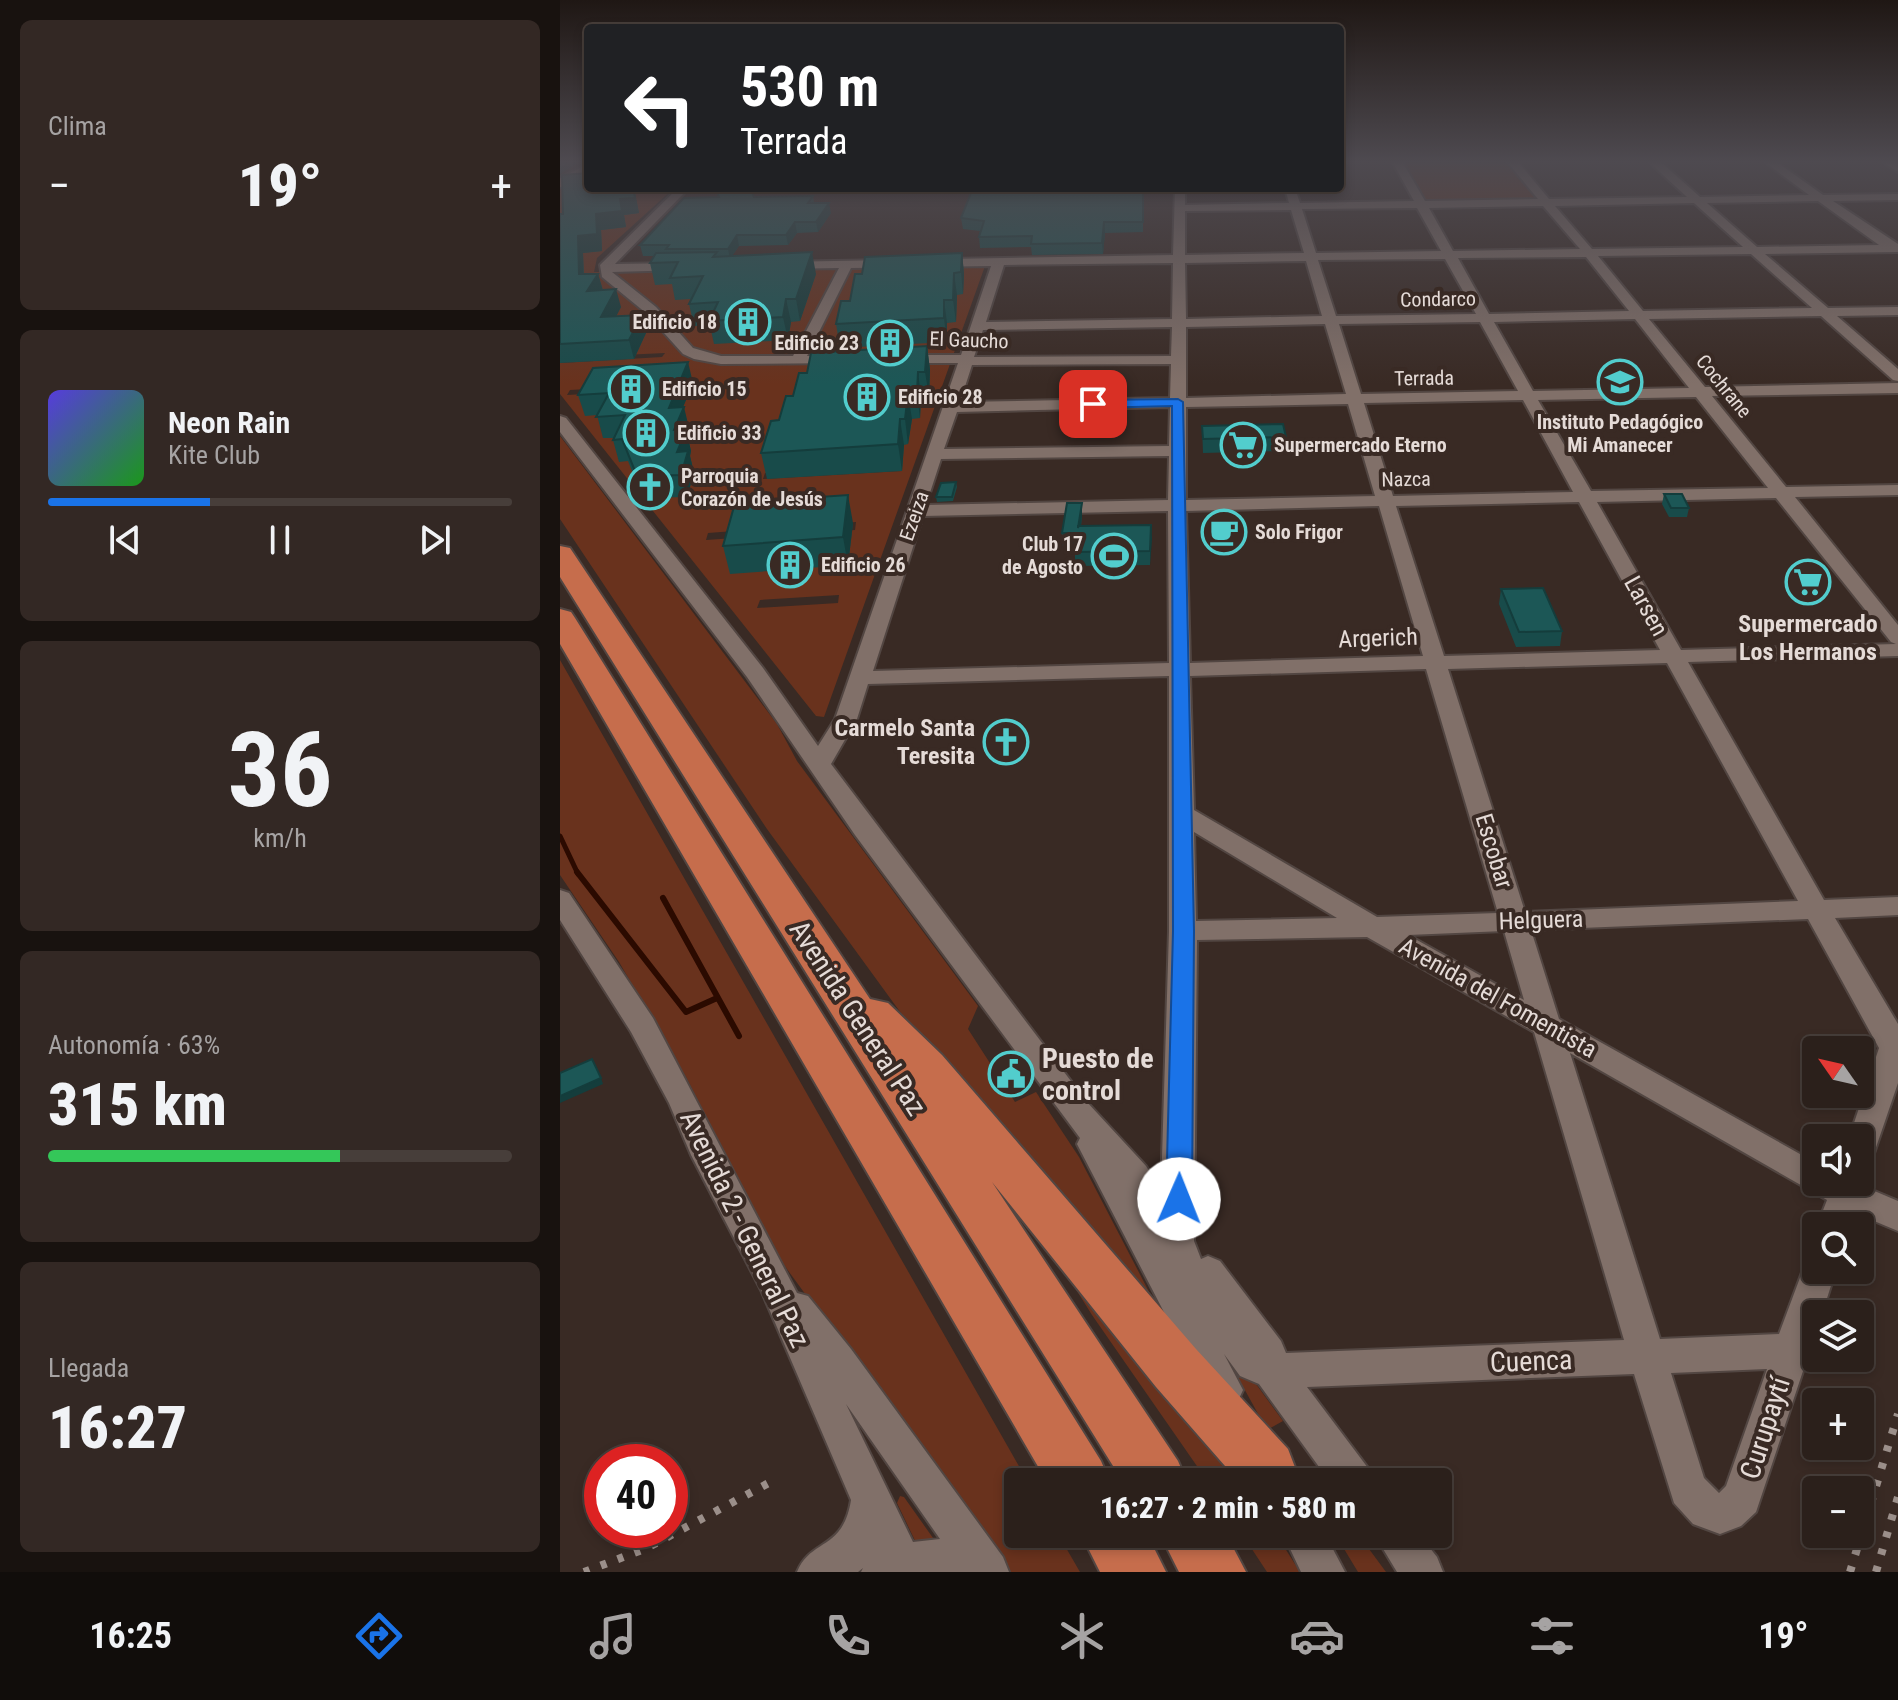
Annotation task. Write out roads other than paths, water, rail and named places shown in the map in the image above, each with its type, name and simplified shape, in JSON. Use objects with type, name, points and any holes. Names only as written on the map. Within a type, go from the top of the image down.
[{"type":"highway","name":"Avenida General Paz","points":[[560,554],[1148,1468]]},
{"type":"highway","name":"Avenida General Paz","points":[[560,618],[1072,1468]]},
{"type":"highway","points":[[824,965],[926,1067],[1263,1468]]},
{"type":"highway","points":[[1120,1548],[1135,1572]]},
{"type":"highway","points":[[1199,1548],[1215,1572]]},
{"type":"street","points":[[604,268],[636,236]]},
{"type":"street","points":[[1177,1241],[1183,931],[1177,506],[1179,236]]},
{"type":"street","name":"Escobar","points":[[1304,236],[1688,1489],[1704,1510]]},
{"type":"street","name":"Larsen","points":[[1439,236],[1818,910],[1896,1041]]},
{"type":"street","name":"Cochrane","points":[[1574,236],[1898,638]]},
{"type":"street","points":[[1740,236],[1898,377]]},
{"type":"street","points":[[1876,236],[1896,250]]},
{"type":"street","points":[[767,265],[1896,250]]},
{"type":"street","name":"Ezeiza","points":[[818,766],[845,724],[999,261]]},
{"type":"street","points":[[798,360],[847,264]]},
{"type":"street","points":[[604,268],[689,266]]},
{"type":"street","points":[[604,268],[606,274],[651,310],[692,353],[721,360],[849,359]]},
{"type":"street","name":"Condarco","points":[[978,326],[1898,311]]},
{"type":"street","name":"El Gaucho","points":[[879,359],[967,359],[981,362],[1178,360]]},
{"type":"street","name":"Terrada","points":[[951,407],[1898,388]]},
{"type":"street","points":[[560,421],[755,673],[799,733],[818,766],[1075,1110],[1134,1176],[1177,1241],[1189,1274],[1253,1364],[1272,1371],[1344,1468]]},
{"type":"street","points":[[935,454],[1177,451]]},
{"type":"street","name":"Nazca","points":[[916,511],[1898,490]]},
{"type":"street","name":"Argerich","points":[[860,678],[1898,650]]},
{"type":"street","name":"Avenida del Fomentista","points":[[1182,814],[1372,927],[1802,1167]]},
{"type":"street","name":"Avenida 2 - General Paz","points":[[560,899],[643,1026],[776,1284],[871,1501],[897,1570]]},
{"type":"street","name":"Helguera","points":[[1183,931],[1372,927],[1898,906]]},
{"type":"street","points":[[1869,1124],[1896,1041]]},
{"type":"street","points":[[1075,1110],[1266,1468]]},
{"type":"street","name":"Avenida del Fomentista","points":[[1857,1196],[1898,1217]]},
{"type":"street","points":[[776,1284],[838,1361],[987,1570]]},
{"type":"street","name":"Curupaytí","points":[[1704,1510],[1719,1515],[1731,1512],[1742,1498],[1814,1284]]},
{"type":"street","name":"Cuenca","points":[[1272,1371],[1790,1351]]},
{"type":"street","points":[[818,1572],[844,1559],[856,1547],[868,1525],[871,1501]]},
{"type":"street","points":[[1311,1548],[1324,1572]]},
{"type":"street","points":[[1404,1548],[1422,1572]]},
{"type":"street","points":[[897,1570],[924,1558],[945,1557],[966,1560],[987,1570]]},
{"type":"waterway","points":[[560,836],[577,872]]},
{"type":"waterway","points":[[577,872],[686,1012],[717,998]]},
{"type":"waterway","points":[[663,898],[739,1036]]},
{"type":"railway","points":[[1850,1572],[1898,1414]]},
{"type":"railway","points":[[584,1572],[647,1548],[778,1478]]},
{"type":"railway","points":[[1876,1572],[1898,1497]]},
{"type":"place","name":"Edificio 18","points":[[748,322]]},
{"type":"place","name":"Edificio 23","points":[[890,343]]},
{"type":"place","name":"Instituto Pedagógico Mi Amanecer","points":[[1620,382]]},
{"type":"place","name":"Edificio 15","points":[[631,389]]},
{"type":"place","name":"Edificio 28","points":[[867,397]]},
{"type":"place","name":"Edificio 33","points":[[646,433]]},
{"type":"place","name":"Supermercado Eterno","points":[[1243,445]]},
{"type":"place","name":"Parroquia Corazón de Jesús","points":[[650,487]]},
{"type":"place","name":"Solo Frigor","points":[[1224,532]]},
{"type":"place","name":"Club 17 de Agosto","points":[[1114,556]]},
{"type":"place","name":"Edificio 26","points":[[790,565]]},
{"type":"place","name":"Supermercado Los Hermanos","points":[[1808,582]]},
{"type":"place","name":"Carmelo Santa Teresita","points":[[1006,742]]},
{"type":"place","name":"Puesto de control","points":[[1011,1074]]}]
